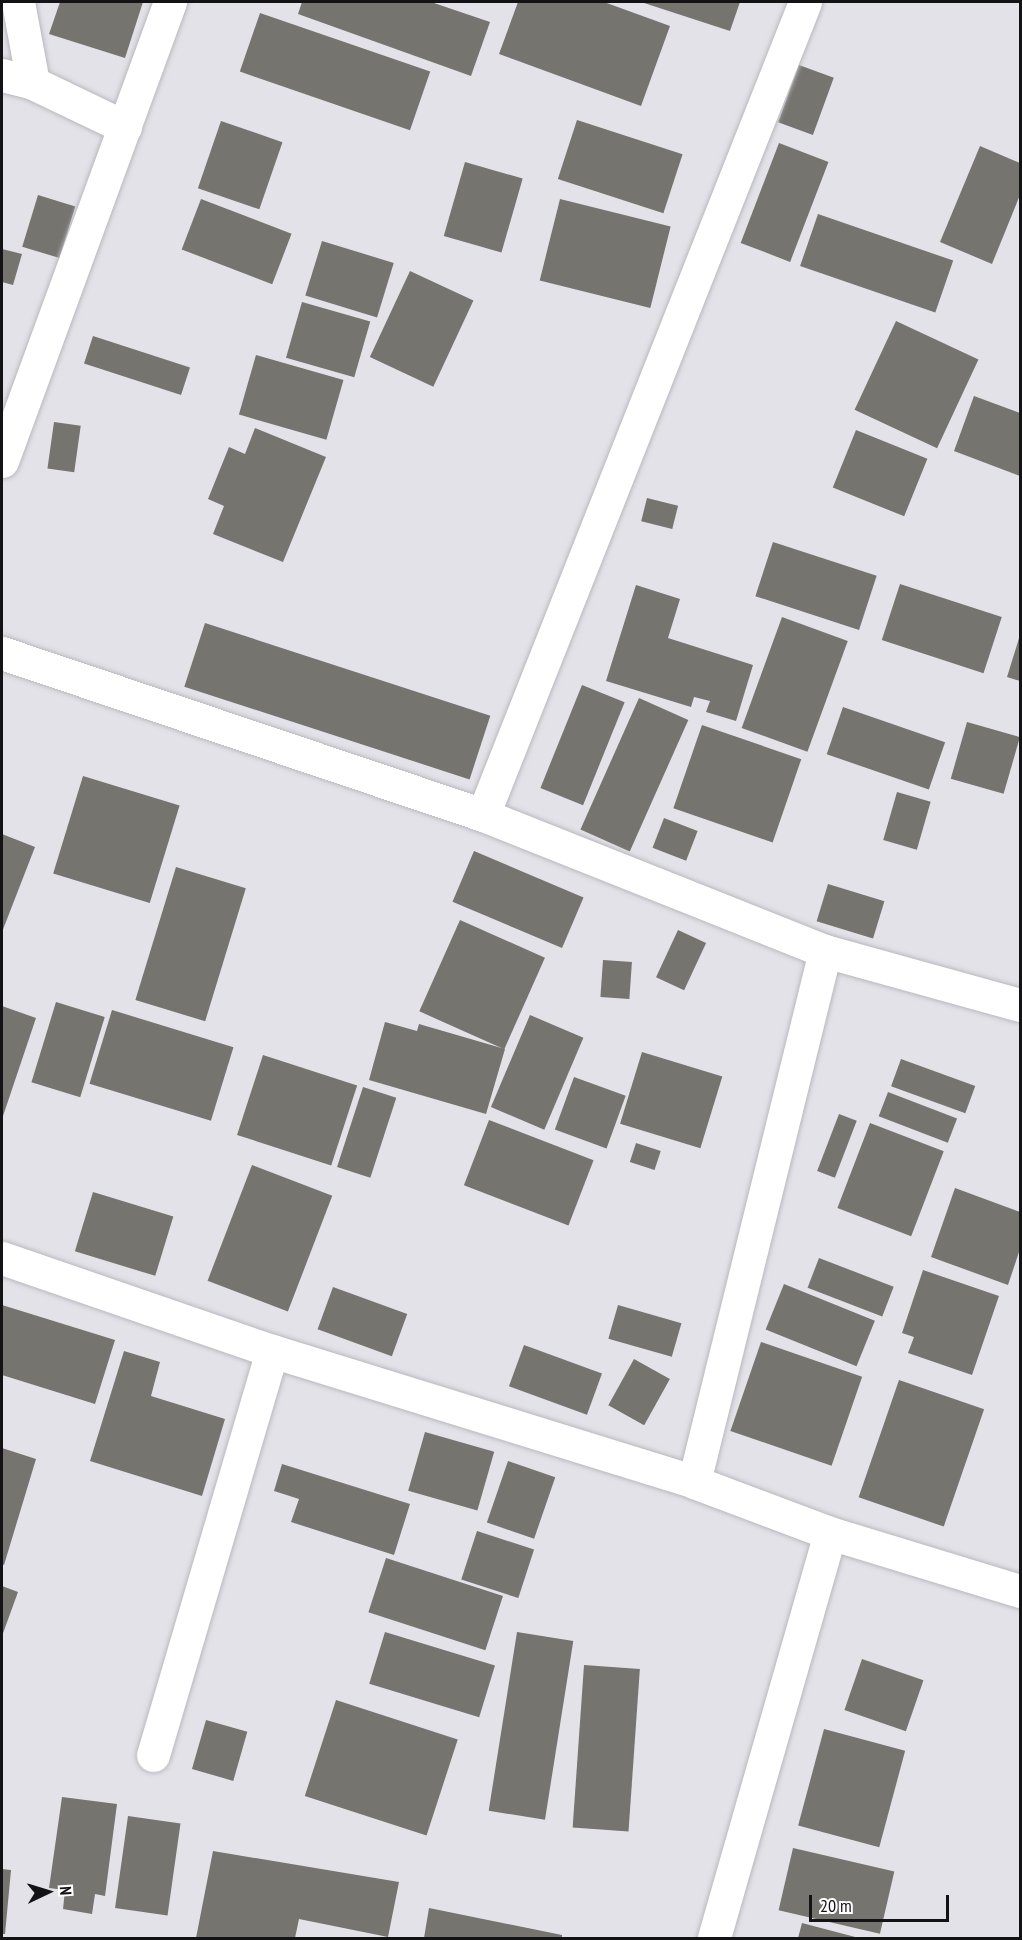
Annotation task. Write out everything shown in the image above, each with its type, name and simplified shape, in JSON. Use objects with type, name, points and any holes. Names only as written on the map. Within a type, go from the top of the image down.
[{"type":"street","points":[[18,2],[33,83]]},
{"type":"street","points":[[2,461],[170,2]]},
{"type":"street","points":[[483,816],[805,2]]},
{"type":"street","points":[[2,75],[33,83],[125,127]]},
{"type":"street","points":[[2,653],[483,816],[825,951],[1020,1005]]},
{"type":"street","points":[[694,1482],[825,951]]},
{"type":"street","points":[[2,1258],[272,1352],[694,1482],[830,1533],[1020,1591]]},
{"type":"street","points":[[153,1755],[272,1352]]},
{"type":"street","points":[[714,1938],[830,1533]]},
{"type":"building","points":[[60,2],[143,2],[125,58],[49,34]]},
{"type":"building","points":[[302,2],[431,2],[490,22],[471,76],[298,14]]},
{"type":"building","points":[[518,2],[604,2],[670,26],[641,106],[499,54]]},
{"type":"building","points":[[641,2],[740,2],[730,31]]},
{"type":"building","points":[[260,13],[430,72],[410,130],[240,72]]},
{"type":"building","points":[[799,65],[834,78],[813,135],[778,122]]},
{"type":"building","points":[[577,120],[683,154],[663,213],[558,179]]},
{"type":"building","points":[[221,121],[282,142],[259,209],[198,188]]},
{"type":"building","points":[[779,143],[828,162],[790,262],[741,243]]},
{"type":"building","points":[[980,146],[1020,163],[1020,195],[992,264],[940,242]]},
{"type":"building","points":[[465,162],[523,179],[501,253],[444,236]]},
{"type":"building","points":[[38,195],[75,206],[60,258],[22,247]]},
{"type":"building","points":[[201,199],[292,234],[272,284],[182,249]]},
{"type":"building","points":[[560,199],[671,227],[650,308],[540,281]]},
{"type":"building","points":[[818,214],[953,261],[935,313],[800,266]]},
{"type":"building","points":[[322,241],[394,263],[377,317],[305,296]]},
{"type":"building","points":[[2,249],[22,254],[13,285],[2,282]]},
{"type":"building","points":[[410,271],[473,301],[433,387],[370,357]]},
{"type":"building","points":[[302,302],[370,322],[354,377],[286,358]]},
{"type":"building","points":[[896,321],[978,359],[937,448],[855,410]]},
{"type":"building","points":[[93,336],[190,368],[181,395],[84,364]]},
{"type":"building","points":[[256,355],[343,380],[326,440],[239,415]]},
{"type":"building","points":[[974,396],[1020,413],[1020,476],[954,451]]},
{"type":"building","points":[[54,422],[81,426],[74,472],[47,469]]},
{"type":"building","points":[[255,428],[326,457],[283,562],[213,534],[224,506],[208,499],[229,447],[245,454]]},
{"type":"building","points":[[856,430],[927,459],[904,516],[833,487]]},
{"type":"building","points":[[647,498],[678,506],[672,529],[641,521]]},
{"type":"building","points":[[773,542],[877,576],[859,630],[755,596]]},
{"type":"building","points":[[900,584],[1002,617],[984,673],[882,640]]},
{"type":"building","points":[[636,585],[680,599],[668,638],[753,665],[736,721],[706,712],[710,701],[694,697],[691,707],[606,681]]},
{"type":"building","points":[[782,617],[848,641],[807,752],[742,728]]},
{"type":"building","points":[[205,623],[490,716],[470,779],[184,687]]},
{"type":"building","points":[[1020,635],[1020,681],[1007,677]]},
{"type":"building","points":[[582,685],[625,702],[583,805],[540,788]]},
{"type":"building","points":[[639,698],[688,720],[630,852],[580,830]]},
{"type":"building","points":[[843,707],[945,742],[929,789],[827,754]]},
{"type":"building","points":[[967,722],[1020,737],[1004,794],[951,779]]},
{"type":"building","points":[[702,725],[801,759],[773,842],[673,808]]},
{"type":"building","points":[[83,776],[180,806],[150,903],[53,874]]},
{"type":"building","points":[[897,792],[931,802],[917,850],[883,840]]},
{"type":"building","points":[[664,818],[698,831],[686,861],[653,848]]},
{"type":"building","points":[[2,834],[35,847],[2,932]]},
{"type":"building","points":[[474,851],[584,897],[562,948],[453,902]]},
{"type":"building","points":[[176,867],[246,888],[205,1021],[135,1000]]},
{"type":"building","points":[[828,884],[884,901],[873,939],[817,921]]},
{"type":"building","points":[[460,920],[545,958],[504,1049],[419,1011]]},
{"type":"building","points":[[678,930],[706,943],[684,990],[656,977]]},
{"type":"building","points":[[603,960],[632,962],[629,999],[600,997]]},
{"type":"building","points":[[56,1002],[105,1017],[80,1097],[31,1082]]},
{"type":"building","points":[[2,1006],[36,1018],[2,1119]]},
{"type":"building","points":[[112,1010],[233,1047],[211,1121],[89,1084]]},
{"type":"building","points":[[530,1015],[583,1038],[544,1130],[491,1107]]},
{"type":"building","points":[[385,1022],[417,1031],[419,1024],[505,1049],[486,1114],[369,1080]]},
{"type":"building","points":[[642,1052],[722,1077],[700,1148],[620,1124]]},
{"type":"building","points":[[263,1055],[357,1086],[331,1165],[237,1135]]},
{"type":"building","points":[[901,1059],[975,1086],[965,1113],[891,1086]]},
{"type":"building","points":[[574,1077],[626,1096],[607,1148],[555,1130]]},
{"type":"building","points":[[363,1087],[396,1098],[370,1178],[337,1167]]},
{"type":"building","points":[[888,1092],[957,1119],[948,1143],[879,1116]]},
{"type":"building","points":[[839,1114],[857,1121],[835,1178],[817,1171]]},
{"type":"building","points":[[489,1120],[594,1160],[568,1225],[464,1185]]},
{"type":"building","points":[[870,1123],[944,1151],[911,1236],[837,1208]]},
{"type":"building","points":[[636,1143],[661,1151],[655,1170],[630,1162]]},
{"type":"building","points":[[252,1165],[332,1196],[288,1312],[208,1281]]},
{"type":"building","points":[[955,1188],[1020,1212],[1020,1249],[1008,1285],[931,1257]]},
{"type":"building","points":[[93,1192],[173,1217],[155,1276],[75,1251]]},
{"type":"building","points":[[819,1258],[894,1287],[882,1317],[808,1288]]},
{"type":"building","points":[[923,1270],[999,1296],[972,1375],[908,1353],[914,1337],[902,1333]]},
{"type":"building","points":[[784,1284],[875,1321],[857,1366],[766,1329]]},
{"type":"building","points":[[333,1287],[407,1314],[392,1356],[318,1329]]},
{"type":"building","points":[[2,1305],[115,1340],[95,1404],[2,1375]]},
{"type":"building","points":[[618,1305],[681,1323],[672,1357],[608,1339]]},
{"type":"building","points":[[761,1342],[862,1377],[832,1466],[730,1431]]},
{"type":"building","points":[[524,1345],[602,1373],[587,1415],[509,1386]]},
{"type":"building","points":[[124,1351],[160,1362],[151,1396],[225,1419],[202,1496],[90,1461]]},
{"type":"building","points":[[634,1359],[670,1379],[644,1425],[608,1405]]},
{"type":"building","points":[[899,1380],[984,1409],[944,1527],[859,1497]]},
{"type":"building","points":[[425,1432],[494,1452],[477,1510],[408,1491]]},
{"type":"building","points":[[2,1448],[36,1459],[4,1565],[2,1564]]},
{"type":"building","points":[[508,1461],[555,1477],[534,1539],[487,1522]]},
{"type":"building","points":[[282,1464],[410,1504],[394,1555],[291,1522],[299,1499],[274,1491]]},
{"type":"building","points":[[477,1531],[534,1550],[518,1598],[461,1580]]},
{"type":"building","points":[[386,1558],[503,1596],[485,1650],[368,1612]]},
{"type":"building","points":[[2,1586],[18,1592],[2,1636]]},
{"type":"building","points":[[385,1632],[495,1666],[479,1717],[369,1684]]},
{"type":"building","points":[[517,1632],[573,1641],[545,1820],[489,1811]]},
{"type":"building","points":[[862,1659],[923,1680],[906,1731],[844,1710]]},
{"type":"building","points":[[584,1665],[640,1669],[628,1832],[573,1828]]},
{"type":"building","points":[[336,1700],[458,1740],[427,1836],[305,1796]]},
{"type":"building","points":[[206,1720],[247,1732],[233,1781],[192,1769]]},
{"type":"building","points":[[824,1729],[905,1751],[879,1847],[798,1826]]},
{"type":"building","points":[[62,1797],[117,1804],[105,1896],[95,1894],[92,1914],[63,1909],[65,1890],[49,1888]]},
{"type":"building","points":[[128,1816],[180,1823],[168,1915],[115,1908]]},
{"type":"building","points":[[793,1848],[894,1871],[880,1934],[779,1910]]},
{"type":"building","points":[[213,1851],[399,1882],[388,1937],[299,1919],[295,1938],[196,1938]]},
{"type":"building","points":[[2,1869],[11,1870],[5,1934],[2,1934]]},
{"type":"building","points":[[429,1908],[562,1935],[562,1938],[424,1938]]},
{"type":"building","points":[[802,1923],[859,1938],[798,1938]]}]
